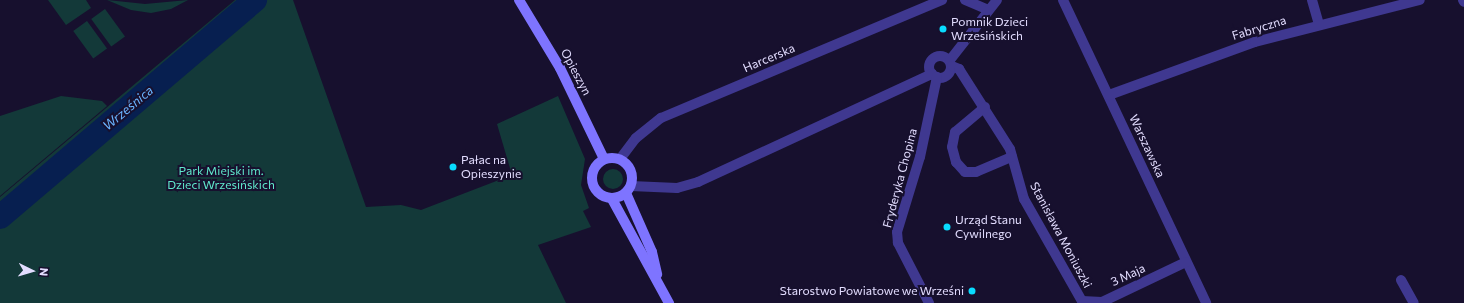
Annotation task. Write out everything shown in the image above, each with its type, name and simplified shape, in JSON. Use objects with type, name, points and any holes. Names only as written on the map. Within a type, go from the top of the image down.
[{"type":"street","name":"Opieszyn","points":[[519,0],[560,68],[604,159]]},
{"type":"street","name":"Harcerska","points":[[620,159],[636,138],[661,118],[942,0]]},
{"type":"street","points":[[965,0],[988,10]]},
{"type":"street","points":[[612,199],[629,189],[677,188],[698,182],[934,76],[947,76],[951,63],[988,10],[997,0]]},
{"type":"street","name":"Warszawska","points":[[1063,0],[1206,303]]},
{"type":"street","points":[[1312,0],[1319,24]]},
{"type":"street","name":"Fabryczna","points":[[1109,95],[1255,42],[1319,24],[1420,0]]},
{"type":"street","points":[[934,76],[929,67],[935,57],[943,56],[951,63]]},
{"type":"street","name":"Stanisława Moniuszki","points":[[951,63],[959,69],[985,107],[1010,149],[1024,199],[1081,302]]},
{"type":"street","name":"Fryderyka Chopina","points":[[929,303],[898,243],[897,232],[920,157],[934,76]]},
{"type":"street","points":[[985,107],[955,132],[952,147],[956,162],[965,172],[976,172],[1012,157]]},
{"type":"street","points":[[659,282],[652,252],[629,189],[631,170],[620,159],[604,159],[593,170],[592,182],[597,193],[612,199],[642,256],[659,282],[669,303]]},
{"type":"street","name":"3 Maja","points":[[1081,302],[1102,302],[1186,262]]},
{"type":"street","points":[[1401,280],[1414,303]]},
{"type":"green space","points":[[48,0],[86,0],[91,8],[66,25]]},
{"type":"green space","points":[[107,0],[145,4],[188,0],[171,9],[151,13],[131,10]]},
{"type":"green space","name":"Park Miejski im. Dzieci Wrzesińskich","points":[[235,0],[293,0],[366,207],[401,205],[421,210],[512,175],[497,124],[558,96],[585,159],[581,185],[589,208],[583,211],[591,227],[538,245],[566,303],[0,303],[0,197]]},
{"type":"green space","points":[[105,9],[125,37],[111,46],[91,19]]},
{"type":"green space","points":[[87,21],[107,49],[93,58],[73,31]]},
{"type":"green space","points":[[61,96],[102,101],[107,106],[0,196],[0,116]]},
{"type":"green space","points":[[613,169],[620,172],[623,179],[620,186],[613,189],[606,186],[603,179],[606,172]]},
{"type":"waterway","name":"Wrześnica","points":[[0,217],[255,0]]},
{"type":"place","name":"Pomnik Dzieci Wrzesińskich","points":[[943,29]]},
{"type":"place","name":"Pałac na Opieszynie","points":[[453,167]]},
{"type":"place","name":"Urząd Stanu Cywilnego","points":[[947,227]]},
{"type":"place","name":"Starostwo Powiatowe we Wrześni","points":[[972,291]]}]
